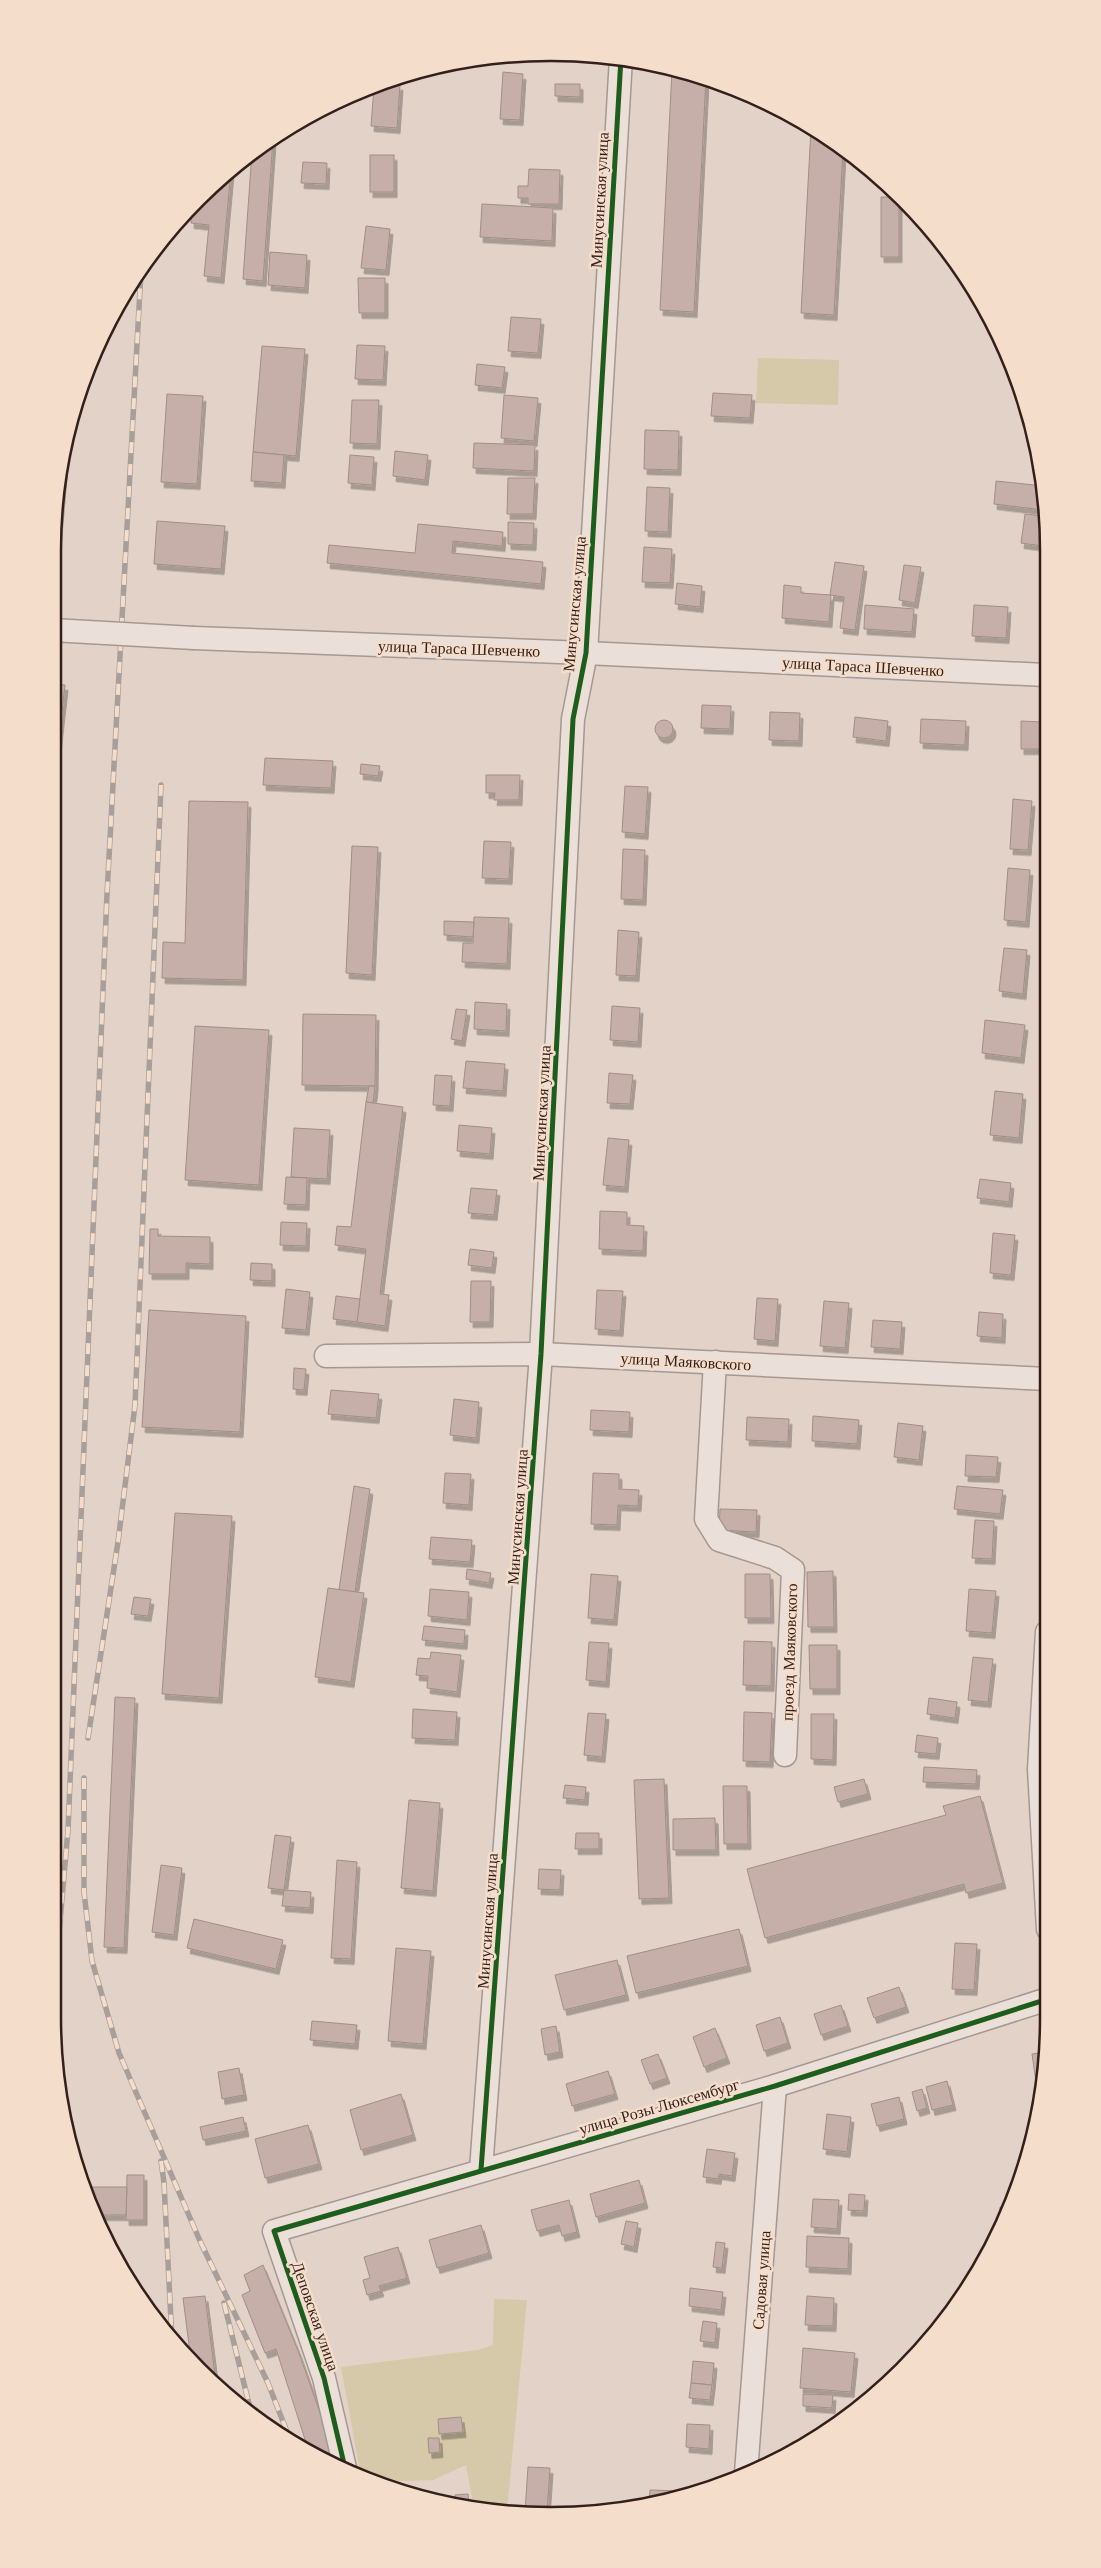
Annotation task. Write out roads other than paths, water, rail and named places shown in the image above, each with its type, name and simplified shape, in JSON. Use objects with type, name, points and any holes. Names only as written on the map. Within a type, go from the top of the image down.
[{"type":"street","name":"Минусинская улица","points":[[481,2170],[541,1354],[573,719],[586,653],[620,66]]},
{"type":"street","name":"улица Тараса Шевченко","points":[[61,631],[1040,675]]},
{"type":"street","name":"улица Маяковского","points":[[326,1356],[541,1354],[1040,1379]]},
{"type":"street","name":"проезд Маяковского","points":[[715,1362],[706,1519],[719,1540],[775,1558],[792,1570],[785,1755]]},
{"type":"street","points":[[1040,1739],[1038,1769],[1040,1791]]},
{"type":"street","name":"улица Розы Люксембург","points":[[274,2231],[775,2086],[1040,2002]]},
{"type":"street","name":"Садовая улица","points":[[747,2466],[775,2086]]},
{"type":"street","name":"Деповская улица","points":[[274,2231],[324,2378],[343,2460]]},
{"type":"railway","points":[[61,1910],[68,1830],[107,894],[140,285]]},
{"type":"railway","points":[[88,1738],[118,1542],[135,1405],[161,785]]},
{"type":"railway","points":[[84,1778],[84,1892],[92,1961],[119,2053],[200,2241],[268,2383],[286,2428]]},
{"type":"railway","points":[[161,2161],[164,2183],[171,2326]]},
{"type":"railway","points":[[224,2303],[249,2402]]}]
